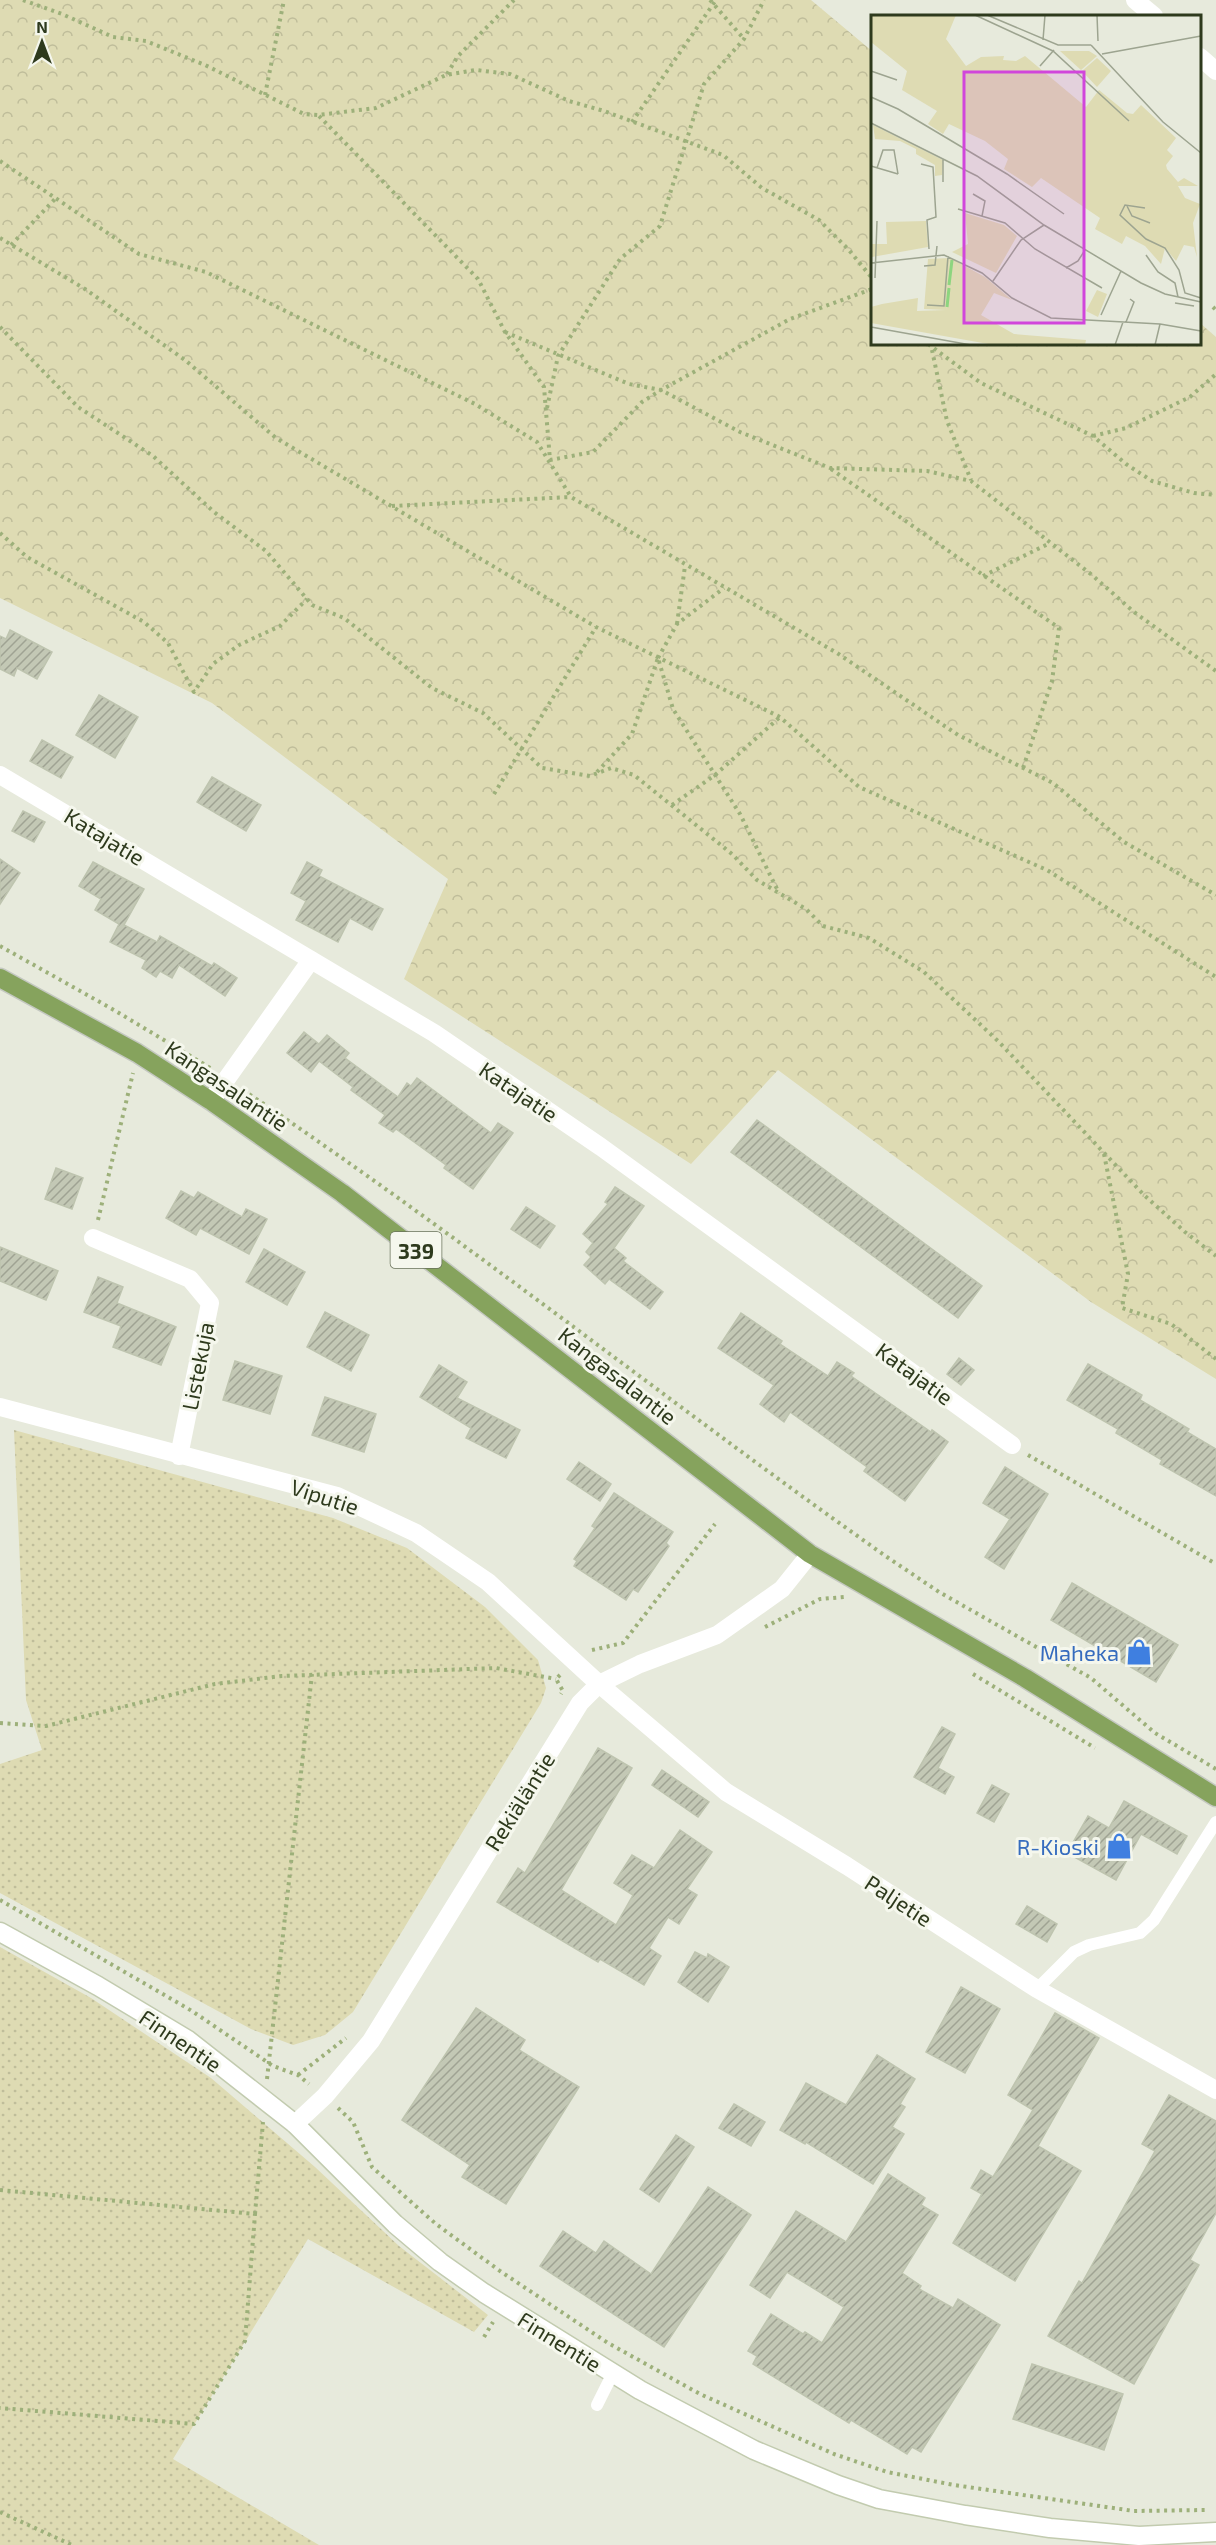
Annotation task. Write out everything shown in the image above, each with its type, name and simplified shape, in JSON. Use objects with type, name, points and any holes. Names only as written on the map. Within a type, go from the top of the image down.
[{"type":"main road","name":"Kangasalantie","points":[[0,978],[137,1053],[211,1101],[342,1193],[810,1554],[1025,1678],[1216,1797]]},
{"type":"street","points":[[1135,0],[1153,15]]},
{"type":"street","points":[[1201,58],[1216,72]]},
{"type":"street","name":"Katajatie","points":[[0,775],[434,1033],[602,1147],[941,1391],[1012,1445]]},
{"type":"street","points":[[211,1101],[311,960]]},
{"type":"street","name":"Listekuja","points":[[93,1238],[190,1279],[210,1304],[179,1456]]},
{"type":"street","name":"Viputie","points":[[0,1407],[337,1496],[416,1533],[488,1582],[599,1684]]},
{"type":"street","name":"Rekiäläntie","points":[[296,2124],[325,2096],[371,2041],[390,2013],[580,1703],[599,1684],[640,1664],[717,1635],[754,1611],[782,1588],[810,1554]]},
{"type":"street","name":"Paljetie","points":[[599,1684],[726,1792],[847,1866],[1037,1989],[1216,2090]]},
{"type":"street","name":"Finnentie","points":[[0,1932],[98,1986],[188,2040],[264,2102],[296,2124],[396,2224],[440,2262],[484,2293],[613,2373],[754,2450],[879,2499],[1050,2528],[1139,2536],[1216,2532]]},
{"type":"lane","points":[[1037,1989],[1074,1952],[1089,1944],[1140,1933],[1154,1920],[1216,1822]]},
{"type":"lane","points":[[597,2405],[613,2373]]},
{"type":"path","points":[[23,0],[62,14],[113,37],[146,41],[205,65],[304,114],[318,115],[376,108],[447,75],[476,70],[510,74],[569,101],[604,111],[723,155],[762,188],[819,220],[871,276]]},
{"type":"path","points":[[265,95],[284,0]]},
{"type":"path","points":[[447,75],[458,56],[514,0]]},
{"type":"path","points":[[546,413],[558,356],[620,259],[660,226],[704,84],[744,39],[764,0]]},
{"type":"path","points":[[632,122],[713,1],[744,39]]},
{"type":"path","points":[[318,115],[478,279],[505,332],[544,387],[550,460]]},
{"type":"path","points":[[0,161],[139,254],[206,272],[475,404],[537,442],[571,497],[685,566],[837,653],[958,735],[1053,783],[1124,842],[1216,895]]},
{"type":"path","points":[[11,245],[56,198]]},
{"type":"path","points":[[0,238],[85,289],[185,360],[276,438],[596,627],[780,717],[860,787],[1047,870],[1216,977]]},
{"type":"path","points":[[550,460],[593,452],[642,402],[661,390],[790,319],[871,289]]},
{"type":"path","points":[[0,327],[78,407],[153,456],[214,512],[266,551],[312,604],[345,618],[432,688],[483,713],[542,768],[590,776],[611,768],[634,775],[732,854],[757,880],[807,909],[823,926],[868,938],[924,972],[998,1041],[1144,1195],[1216,1256]]},
{"type":"path","points":[[505,332],[629,384],[661,390],[740,432],[830,468],[1059,628],[1052,681],[1023,768]]},
{"type":"path","points":[[929,345],[981,383],[1093,436],[1152,481],[1194,493],[1216,495]]},
{"type":"path","points":[[932,348],[947,421],[971,481]]},
{"type":"path","points":[[1093,436],[1126,428],[1190,397],[1216,374]]},
{"type":"path","points":[[830,468],[927,471],[971,481],[1092,575],[1134,612],[1216,671]]},
{"type":"path","points":[[390,506],[571,497]]},
{"type":"path","points":[[0,533],[27,557],[144,622],[168,643],[194,692],[213,664],[239,645],[280,626],[307,599]]},
{"type":"path","points":[[983,576],[1050,543]]},
{"type":"path","points":[[596,774],[632,734],[658,658],[677,624],[685,566]]},
{"type":"path","points":[[677,624],[724,588]]},
{"type":"path","points":[[494,794],[523,750],[596,627]]},
{"type":"path","points":[[658,658],[673,709],[740,814],[779,893]]},
{"type":"path","points":[[672,806],[715,775],[780,717]]},
{"type":"path","points":[[0,946],[114,1010],[227,1079],[340,1154],[878,1550],[939,1592],[1091,1678],[1155,1733],[1216,1769]]},
{"type":"path","points":[[93,1238],[137,1053]]},
{"type":"path","points":[[1104,1153],[1128,1274],[1122,1308],[1171,1324],[1216,1359]]},
{"type":"path","points":[[1012,1445],[1216,1564]]},
{"type":"path","points":[[575,1662],[591,1650],[623,1643],[715,1524]]},
{"type":"path","points":[[756,1632],[820,1599],[842,1596],[853,1599]]},
{"type":"path","points":[[0,1723],[46,1726],[215,1684],[312,1674],[496,1668],[556,1679],[552,1671]]},
{"type":"path","points":[[969,1671],[1097,1749]]},
{"type":"path","points":[[0,2408],[194,2424],[245,2341],[264,2102],[312,1674]]},
{"type":"path","points":[[562,1691],[580,1703]]},
{"type":"path","points":[[0,1900],[192,2011],[269,2063],[298,2075],[353,2122],[372,2167],[436,2224],[500,2271],[608,2343],[700,2394],[834,2454],[886,2472],[954,2485],[1134,2511],[1209,2510]]},
{"type":"path","points":[[0,2190],[255,2214]]},
{"type":"path","points":[[0,2512],[72,2545]]},
{"type":"green space","points":[[0,0],[811,0],[871,50],[871,345],[1201,345],[1201,324],[1216,337],[1216,1379],[1091,1302],[778,1070],[691,1164],[404,979],[448,879],[212,703],[0,598]]},
{"type":"green space","points":[[14,1430],[333,1518],[407,1548],[485,1607],[538,1660],[546,1688],[541,1703],[353,2012],[325,2035],[293,2045],[251,2029],[0,1893],[0,1764],[42,1750],[26,1700]]},
{"type":"green space","points":[[0,1947],[91,1998],[211,2078],[315,2167],[399,2246],[488,2315],[474,2332],[308,2239],[173,2459],[319,2545],[0,2545]]},
{"type":"building","points":[[10,630],[52,652],[37,679],[17,668],[14,676],[0,669],[0,636],[6,639]]},
{"type":"building","points":[[99,695],[138,717],[115,758],[76,735]]},
{"type":"building","points":[[42,740],[73,757],[61,778],[30,761]]},
{"type":"building","points":[[212,777],[261,805],[246,831],[197,802]]},
{"type":"building","points":[[23,811],[45,822],[34,842],[12,831]]},
{"type":"building","points":[[0,859],[20,873],[0,904]]},
{"type":"building","points":[[93,862],[144,889],[124,925],[157,942],[160,936],[212,966],[214,963],[237,978],[225,996],[179,965],[172,978],[160,971],[156,977],[142,968],[146,960],[110,942],[119,924],[95,910],[101,899],[79,886]]},
{"type":"building","points":[[307,862],[322,870],[319,876],[383,909],[372,930],[350,918],[338,942],[296,920],[306,901],[291,893]]},
{"type":"building","points":[[304,1032],[319,1044],[327,1035],[349,1053],[345,1058],[398,1097],[407,1083],[411,1086],[417,1078],[491,1133],[498,1123],[513,1133],[473,1189],[444,1168],[446,1165],[396,1129],[393,1132],[379,1123],[385,1115],[351,1090],[353,1087],[319,1061],[311,1072],[287,1053]]},
{"type":"building","points":[[757,1120],[982,1286],[958,1318],[731,1152]]},
{"type":"building","points":[[56,1168],[83,1178],[72,1209],[45,1199]]},
{"type":"building","points":[[615,1187],[644,1206],[614,1248],[626,1258],[623,1261],[663,1292],[650,1309],[609,1279],[605,1284],[584,1265],[591,1257],[586,1252],[593,1243],[583,1234],[608,1204],[605,1202]]},
{"type":"building","points":[[181,1191],[194,1198],[198,1192],[242,1217],[246,1209],[267,1219],[249,1254],[200,1228],[196,1235],[166,1218]]},
{"type":"building","points":[[526,1207],[555,1226],[540,1248],[511,1229]]},
{"type":"building","points":[[0,1247],[58,1271],[46,1300],[0,1281]]},
{"type":"building","points":[[264,1249],[305,1272],[287,1305],[246,1282]]},
{"type":"building","points":[[98,1277],[123,1287],[117,1303],[176,1327],[161,1365],[113,1347],[121,1326],[84,1312]]},
{"type":"building","points":[[325,1312],[369,1335],[351,1371],[307,1347]]},
{"type":"building","points":[[741,1313],[782,1341],[780,1344],[828,1376],[837,1362],[854,1373],[851,1376],[948,1442],[905,1501],[864,1471],[867,1467],[790,1412],[784,1422],[760,1404],[774,1385],[718,1348]]},
{"type":"building","points":[[959,1358],[974,1370],[961,1385],[947,1374]]},
{"type":"building","points":[[235,1361],[282,1376],[270,1414],[223,1400]]},
{"type":"building","points":[[1088,1364],[1142,1395],[1140,1400],[1189,1429],[1187,1432],[1216,1449],[1216,1496],[1160,1464],[1162,1460],[1116,1433],[1118,1429],[1067,1400]]},
{"type":"building","points":[[439,1365],[467,1382],[457,1398],[520,1430],[506,1458],[466,1438],[471,1428],[420,1397]]},
{"type":"building","points":[[325,1397],[376,1414],[364,1452],[312,1435]]},
{"type":"building","points":[[579,1462],[611,1484],[600,1501],[567,1479]]},
{"type":"building","points":[[1005,1467],[1048,1494],[1004,1569],[985,1557],[1010,1519],[983,1503]]},
{"type":"building","points":[[614,1493],[673,1532],[666,1543],[669,1546],[638,1592],[633,1589],[626,1600],[574,1566],[577,1561],[574,1559],[595,1528],[592,1526]]},
{"type":"building","points":[[1072,1583],[1178,1645],[1156,1682],[1051,1620]]},
{"type":"building","points":[[942,1727],[955,1734],[938,1768],[954,1777],[945,1794],[914,1777]]},
{"type":"building","points":[[598,1748],[632,1768],[561,1890],[616,1925],[633,1895],[614,1883],[632,1855],[654,1868],[680,1830],[712,1852],[687,1889],[697,1895],[679,1924],[668,1917],[649,1948],[661,1956],[644,1985],[600,1959],[598,1962],[497,1902],[518,1868],[525,1873]]},
{"type":"building","points":[[662,1770],[709,1802],[698,1817],[652,1785]]},
{"type":"building","points":[[992,1785],[1009,1794],[994,1822],[977,1813]]},
{"type":"building","points":[[1124,1801],[1187,1836],[1177,1854],[1141,1834],[1116,1880],[1067,1853],[1088,1816],[1109,1828]]},
{"type":"building","points":[[1027,1906],[1057,1924],[1047,1942],[1016,1924]]},
{"type":"building","points":[[695,1952],[707,1958],[708,1954],[729,1967],[708,2002],[678,1982]]},
{"type":"building","points":[[961,1987],[1000,2009],[965,2073],[926,2052]]},
{"type":"building","points":[[476,2008],[525,2040],[519,2050],[579,2087],[506,2204],[462,2177],[470,2165],[402,2120]]},
{"type":"building","points":[[1055,2013],[1099,2038],[1038,2146],[1081,2171],[1015,2281],[953,2243],[982,2194],[971,2188],[981,2170],[993,2177],[1033,2110],[1008,2095]]},
{"type":"building","points":[[877,2055],[915,2079],[900,2104],[905,2107],[892,2127],[904,2134],[873,2184],[806,2142],[805,2144],[780,2130],[806,2083],[846,2105]]},
{"type":"building","points":[[1169,2095],[1216,2121],[1216,2213],[1190,2260],[1199,2265],[1134,2384],[1048,2336],[1079,2281],[1082,2283],[1155,2151],[1142,2144]]},
{"type":"building","points":[[734,2104],[765,2122],[751,2146],[719,2128]]},
{"type":"building","points":[[676,2135],[694,2147],[659,2202],[640,2189]]},
{"type":"building","points":[[888,2174],[925,2198],[921,2205],[938,2215],[902,2273],[921,2286],[919,2289],[953,2308],[958,2299],[1000,2325],[921,2452],[912,2447],[907,2454],[851,2420],[849,2423],[753,2364],[757,2356],[748,2351],[771,2314],[822,2343],[844,2307],[787,2272],[770,2298],[750,2285],[796,2211],[846,2242]]},
{"type":"building","points":[[708,2187],[751,2215],[664,2347],[540,2266],[563,2231],[596,2253],[604,2241],[651,2274]]},
{"type":"building","points":[[1032,2364],[1123,2394],[1104,2450],[1013,2419]]},
{"type":"place","name":"Maheka","points":[[1139,1652]]},
{"type":"place","name":"R-Kioski","points":[[1119,1846]]}]
